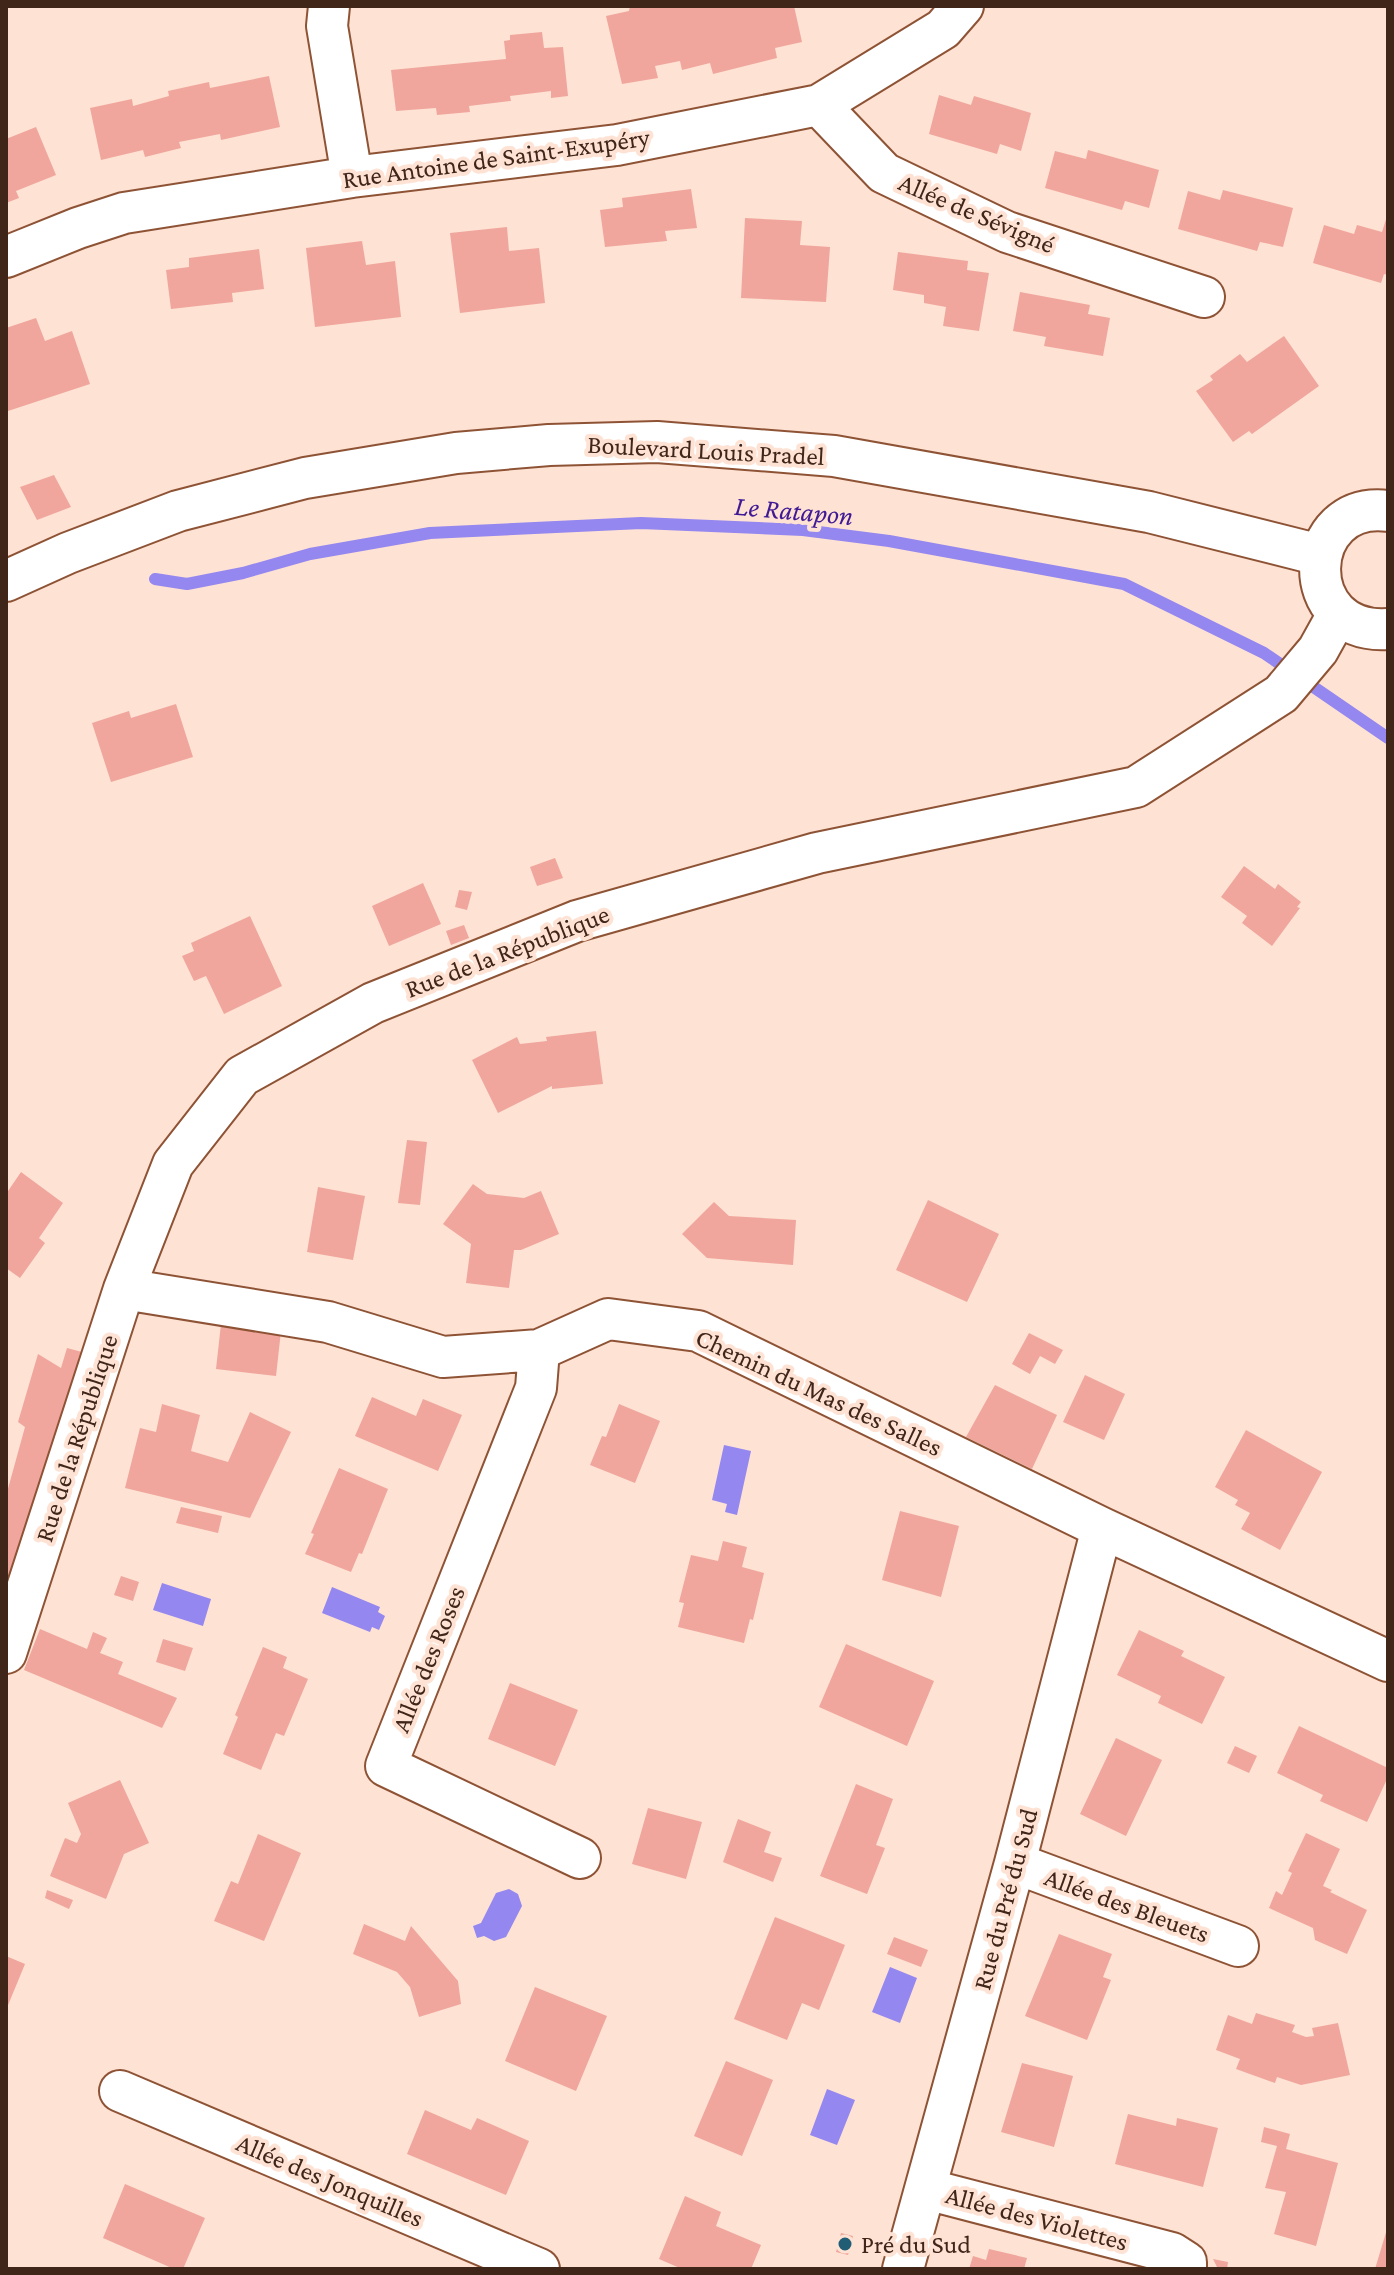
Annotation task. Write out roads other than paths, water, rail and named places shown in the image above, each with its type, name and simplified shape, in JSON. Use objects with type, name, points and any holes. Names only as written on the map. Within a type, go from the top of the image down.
[{"type":"street","points":[[329,6],[327,26],[352,177]]},
{"type":"street","name":"Rue Antoine de Saint-Exupéry","points":[[6,257],[124,213],[352,177],[617,145],[819,105],[943,29],[963,6]]},
{"type":"street","name":"Allée de Sévigné","points":[[819,105],[884,173],[1007,232],[1204,297]]},
{"type":"street","name":"Boulevard Louis Pradel","points":[[6,581],[68,553],[178,511],[305,478],[456,453],[549,445],[657,442],[834,456],[1149,512],[1320,555]]},
{"type":"street","points":[[1388,511],[1355,514],[1339,525],[1326,540],[1320,555],[1320,579],[1326,598],[1338,614],[1355,625],[1388,629]]},
{"type":"street","name":"Rue de la République","points":[[6,1653],[124,1289],[173,1164],[242,1076],[373,1003],[577,921],[802,857],[1136,787],[1281,694],[1318,650],[1338,614]]},
{"type":"street","name":"Chemin du Mas des Salles","points":[[124,1289],[328,1322],[443,1357],[539,1350],[608,1319],[698,1331],[1102,1528],[1388,1661]]},
{"type":"street","name":"Allée des Roses","points":[[539,1350],[536,1388],[386,1766],[580,1858]]},
{"type":"street","name":"Rue du Pré du Sud","points":[[903,2269],[1015,1863],[1102,1528]]},
{"type":"street","name":"Allée des Bleuets","points":[[1015,1863],[1238,1946]]},
{"type":"street","name":"Allée des Jonquilles","points":[[120,2091],[539,2269]]},
{"type":"street","name":"Allée des Violettes","points":[[926,2189],[1172,2253],[1186,2262],[1186,2269]]},
{"type":"waterway","name":"Le Ratapon","points":[[155,579],[187,584],[243,573],[310,554],[430,533],[641,523],[803,530],[889,541],[1124,584],[1264,653],[1388,738]]},
{"type":"place","name":"Pré du Sud","points":[[845,2244]]}]
